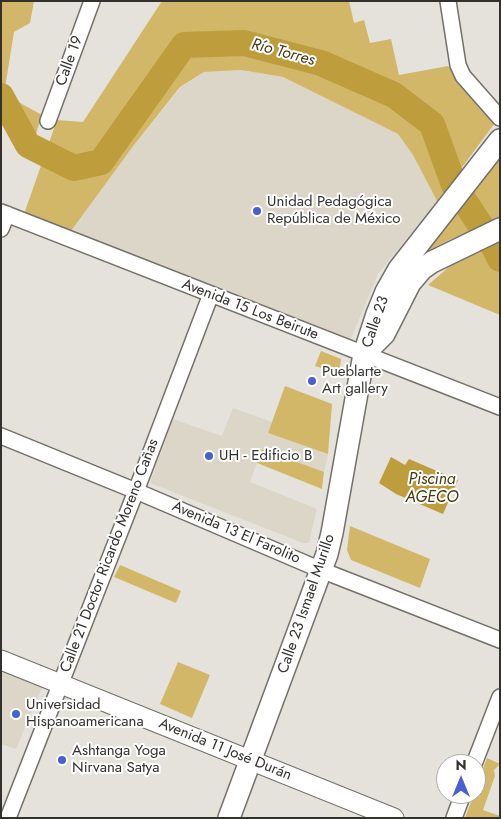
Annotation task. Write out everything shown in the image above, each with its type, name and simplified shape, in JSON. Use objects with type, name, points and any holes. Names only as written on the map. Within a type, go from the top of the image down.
[{"type":"main road","name":"Calle 23","points":[[364,354],[386,292],[399,269],[500,140]]},
{"type":"main road","name":"Calle 23","points":[[364,354],[384,334],[415,276],[432,262],[500,229]]},
{"type":"main road","name":"Calle 23 Ismael Murillo","points":[[228,818],[251,761],[321,570],[332,533],[364,354]]},
{"type":"street","name":"Calle 19","points":[[48,121],[92,1]]},
{"type":"street","points":[[448,1],[458,65],[463,76],[500,118]]},
{"type":"street","points":[[1,229],[4,213]]},
{"type":"street","name":"Avenida 15 Los Beirute","points":[[4,213],[500,407]]},
{"type":"street","name":"Calle 21 Doctor Ricardo Moreno Cañas","points":[[8,818],[62,683],[210,294]]},
{"type":"street","name":"Avenida 13 El Farolito","points":[[1,436],[136,490],[321,570],[500,640]]},
{"type":"street","name":"Avenida 11 José Durán","points":[[1,660],[394,818]]},
{"type":"street","points":[[478,754],[500,697]]},
{"type":"street","points":[[454,818],[459,804]]},
{"type":"shaded area","points":[[1,1],[34,1],[30,23],[14,32],[4,94],[42,115],[31,149],[18,143],[1,121]]},
{"type":"shaded area","points":[[162,1],[349,1],[354,23],[364,20],[370,43],[391,39],[399,75],[448,66],[493,117],[495,123],[437,201],[413,155],[398,134],[283,77],[241,70],[204,72],[180,87],[134,145],[71,231],[24,214],[57,120],[83,122]]},
{"type":"shaded area","name":"Unidad Pedagógica República de México","points":[[241,70],[283,77],[398,134],[413,155],[437,201],[378,274],[350,341],[71,231],[134,145],[181,87],[204,72]]},
{"type":"shaded area","points":[[500,158],[500,219],[449,240],[420,255]]},
{"type":"shaded area","points":[[500,241],[500,315],[428,285],[450,266]]},
{"type":"shaded area","points":[[321,351],[341,359],[339,374],[315,366]]},
{"type":"shaded area","points":[[285,386],[332,404],[328,454],[268,433]]},
{"type":"shaded area","name":"UH - Edificio B","points":[[233,408],[272,422],[268,433],[328,454],[324,472],[262,449],[250,482],[317,509],[309,543],[303,543],[150,483],[173,419],[222,436]]},
{"type":"shaded area","points":[[262,449],[324,472],[322,489],[257,463]]},
{"type":"shaded area","points":[[350,526],[430,559],[420,588],[351,560],[347,550]]},
{"type":"shaded area","points":[[120,565],[181,591],[176,603],[114,577]]},
{"type":"shaded area","points":[[178,662],[210,675],[192,718],[160,704]]},
{"type":"shaded area","name":"Universidad Hispanoamericana","points":[[1,670],[43,685],[16,749],[1,744]]},
{"type":"shaded area","points":[[487,758],[500,764],[494,770],[495,776],[486,802]]},
{"type":"shaded area","points":[[470,804],[485,804],[483,810],[500,816],[500,818],[465,818]]},
{"type":"water","name":"Piscina AGECO","points":[[391,457],[405,465],[409,459],[458,480],[443,514],[396,494],[379,483]]},
{"type":"waterway","name":"Río Torres","points":[[1,96],[28,145],[74,168],[101,162],[184,45],[244,43],[321,63],[394,95],[432,124],[454,185],[492,243],[500,259]]},
{"type":"place","name":"Unidad Pedagógica República de México","points":[[257,211]]},
{"type":"place","name":"Pueblarte Art gallery","points":[[312,381]]},
{"type":"place","name":"UH - Edificio B","points":[[209,456]]},
{"type":"place","name":"Universidad Hispanoamericana","points":[[16,714]]},
{"type":"place","name":"Ashtanga Yoga Nirvana Satya","points":[[62,760]]}]
